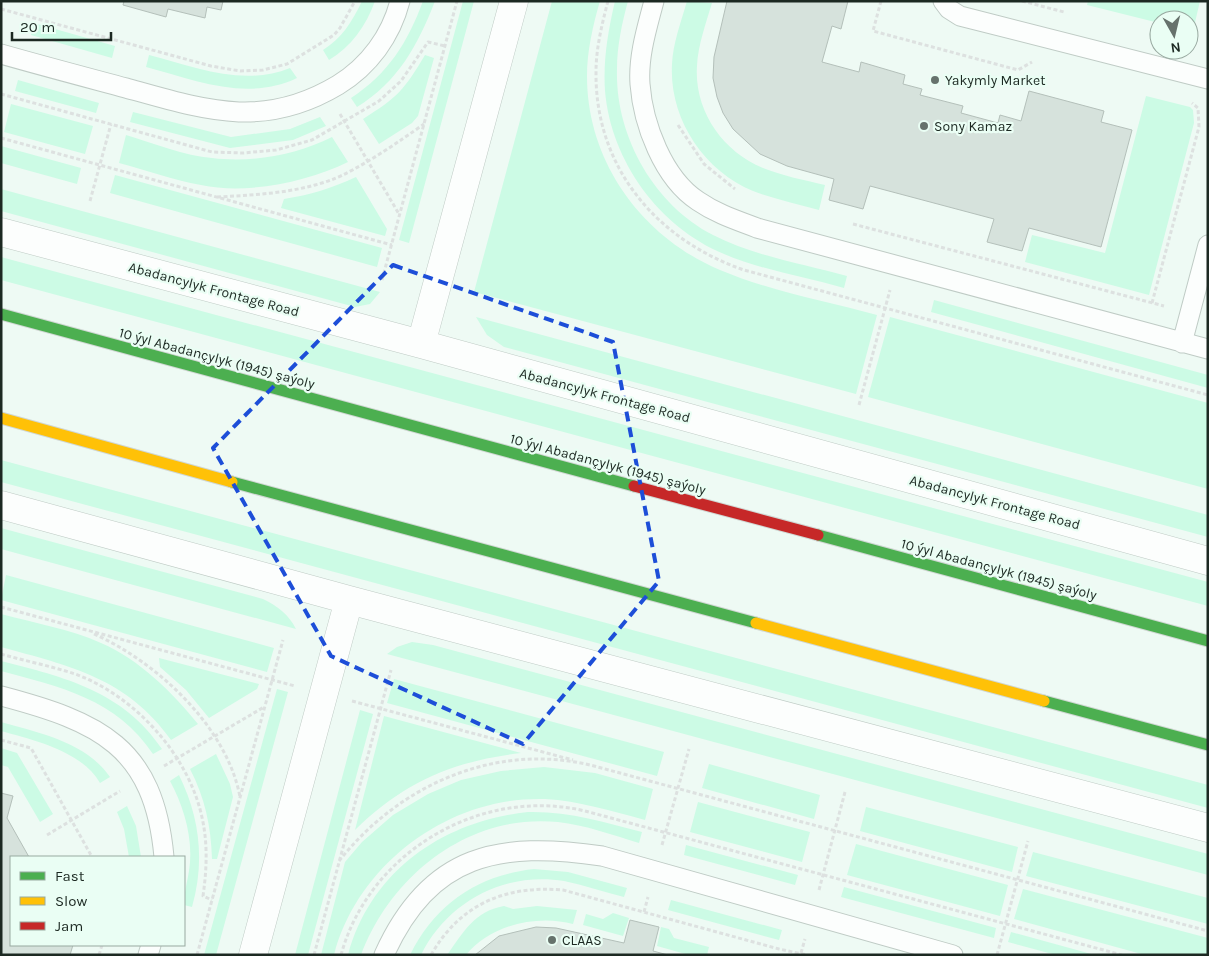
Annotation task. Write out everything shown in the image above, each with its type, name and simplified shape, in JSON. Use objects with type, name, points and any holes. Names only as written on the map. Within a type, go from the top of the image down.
[{"type":"main road","name":"10 ýyl Abadançylyk (1945) şaýoly","points":[[1,314],[1208,641]]},
{"type":"main road","points":[[1,418],[200,474],[1208,745]]},
{"type":"street","points":[[421,344],[514,1]]},
{"type":"street","name":"Abadancylyk Frontage Road","points":[[1,232],[421,344],[1208,561]]},
{"type":"street","points":[[1,505],[349,600],[1208,828]]},
{"type":"street","points":[[253,955],[349,600]]},
{"type":"lane","points":[[1,54],[204,110],[252,112],[274,110],[297,104],[327,92],[358,71],[373,55],[388,33],[400,1]]},
{"type":"lane","points":[[654,1],[641,59],[640,83],[643,106],[659,151],[669,169],[696,200],[723,216],[757,228],[1208,349]]},
{"type":"lane","points":[[944,1],[949,9],[960,16],[1208,79]]},
{"type":"lane","points":[[1182,343],[1208,245]]},
{"type":"lane","points":[[1,696],[46,708],[84,722],[121,748],[136,768],[150,794],[162,830],[164,856]]},
{"type":"lane","points":[[384,955],[410,907],[433,884],[458,868],[487,855],[522,850],[559,850],[602,856],[953,955]]},
{"type":"path","points":[[1,9],[211,66],[240,71],[280,66],[319,46],[340,28],[355,1]]},
{"type":"path","points":[[382,280],[457,1]]},
{"type":"path","points":[[881,1],[873,31],[1018,70],[1034,61]]},
{"type":"path","points":[[327,92],[400,215]]},
{"type":"path","points":[[848,222],[1153,303],[1198,127],[1198,108],[1191,103]]},
{"type":"path","points":[[676,121],[693,150],[704,164],[716,176],[742,192]]},
{"type":"path","points":[[213,197],[261,195],[307,187],[332,179],[367,160],[424,123]]},
{"type":"path","points":[[90,201],[111,124]]},
{"type":"path","points":[[1,138],[392,245]]},
{"type":"path","points":[[859,405],[890,289]]},
{"type":"path","points":[[1,607],[1208,932]]},
{"type":"path","points":[[85,630],[126,651],[156,671],[181,695],[213,737],[236,780],[240,798]]},
{"type":"path","points":[[197,955],[283,640]]},
{"type":"path","points":[[314,955],[391,670]]},
{"type":"path","points":[[162,768],[265,707]]},
{"type":"path","points":[[1,740],[31,748],[91,856]]},
{"type":"path","points":[[661,848],[689,750]]},
{"type":"path","points":[[339,861],[373,823],[406,797],[438,780],[499,763],[543,759],[581,762]]},
{"type":"path","points":[[47,835],[119,792]]},
{"type":"path","points":[[818,891],[845,792]]},
{"type":"path","points":[[997,955],[1028,841]]},
{"type":"path","points":[[431,955],[455,923],[473,909],[493,898],[521,890],[563,890],[778,949],[807,955]]},
{"type":"path","points":[[644,912],[649,894]]},
{"type":"path","points":[[801,953],[806,936]]},
{"type":"highlighted area","points":[[393,265],[613,342],[659,581],[523,744],[331,656],[213,448]]},
{"type":"green space","points":[[362,1],[375,1],[367,19],[351,42],[329,60],[323,50],[346,29]]},
{"type":"green space","points":[[423,1],[435,1],[414,47],[384,86],[357,107],[351,98],[376,78],[395,56],[411,30]]},
{"type":"green space","points":[[463,1],[474,1],[409,243],[399,240]]},
{"type":"green space","points":[[552,1],[600,1],[588,57],[587,76],[590,108],[597,138],[609,166],[624,193],[644,217],[666,238],[692,256],[720,270],[778,290],[877,315],[856,394],[474,292]]},
{"type":"green space","points":[[615,1],[628,1],[620,35],[617,60],[618,94],[623,118],[631,142],[642,165],[656,186],[672,205],[692,222],[713,235],[745,249],[847,276],[844,288],[768,269],[724,254],[700,242],[679,227],[659,209],[642,189],[628,166],[617,142],[609,117],[605,91],[607,46]]},
{"type":"green space","points":[[687,1],[712,3],[701,42],[697,66],[697,82],[700,98],[714,127],[723,140],[748,161],[794,178],[825,185],[819,210],[761,194],[735,182],[705,156],[693,140],[676,104],[672,64],[674,48]]},
{"type":"green space","points":[[1088,1],[1200,1],[1198,10],[1149,10],[1149,20],[1087,5]]},
{"type":"green space","points":[[34,23],[115,46],[112,58],[31,35]]},
{"type":"green space","points":[[149,55],[201,69],[237,75],[255,76],[290,68],[297,78],[278,85],[259,88],[221,86],[202,83],[146,67]]},
{"type":"green space","points":[[425,55],[434,58],[418,116],[412,123],[379,144],[363,119],[399,92]]},
{"type":"green space","points":[[18,80],[99,103],[96,113],[15,91]]},
{"type":"green space","points":[[1146,96],[1190,107],[1193,110],[1194,123],[1149,295],[1025,262],[1032,235],[1105,253]]},
{"type":"green space","points":[[11,104],[93,126],[85,154],[4,132]]},
{"type":"green space","points":[[133,112],[231,137],[290,129],[320,117],[326,126],[293,140],[230,148],[130,122]]},
{"type":"green space","points":[[126,135],[191,155],[227,159],[258,158],[289,153],[332,137],[348,162],[314,175],[276,185],[219,188],[180,180],[119,163]]},
{"type":"green space","points":[[1,146],[81,168],[77,184],[1,163]]},
{"type":"green space","points":[[115,175],[382,248],[377,267],[110,193]]},
{"type":"green space","points":[[356,177],[387,229],[385,236],[281,208],[284,199],[321,191]]},
{"type":"green space","points":[[1,189],[380,292],[370,304],[355,307],[1,211]]},
{"type":"green space","points":[[1,257],[1208,582],[1208,606],[1,280]]},
{"type":"green space","points":[[934,300],[1208,375],[1208,388],[931,312]]},
{"type":"green space","points":[[476,317],[1208,515],[1208,537],[504,347],[487,335]]},
{"type":"green space","points":[[890,317],[1208,403],[1208,489],[868,397]]},
{"type":"green space","points":[[1,460],[1208,785],[1208,808],[1,482]]},
{"type":"green space","points":[[1,528],[263,599],[282,611],[296,629],[1,549]]},
{"type":"green space","points":[[6,575],[274,648],[267,672],[1,600]]},
{"type":"green space","points":[[1,614],[77,634],[115,650],[129,658],[154,678],[198,724],[171,740],[154,719],[136,702],[116,688],[74,668],[1,647]]},
{"type":"green space","points":[[412,642],[433,645],[1208,854],[1208,875],[387,654],[397,647]]},
{"type":"green space","points":[[159,658],[259,684],[257,689],[209,718],[186,690],[160,667]]},
{"type":"green space","points":[[1,661],[47,673],[90,689],[111,700],[146,729],[162,749],[153,754],[138,735],[122,720],[86,698],[45,683],[1,671]]},
{"type":"green space","points":[[394,679],[664,752],[657,776],[387,703]]},
{"type":"green space","points":[[277,689],[288,692],[216,955],[204,955]]},
{"type":"green space","points":[[360,710],[373,714],[308,955],[295,955]]},
{"type":"green space","points":[[384,716],[521,753],[473,762],[431,776],[392,799],[355,830]]},
{"type":"green space","points":[[1,722],[46,735],[75,747],[100,765],[110,777],[100,783],[92,772],[81,763],[56,748],[1,731]]},
{"type":"green space","points":[[1,748],[17,753],[53,814],[40,822],[8,767],[1,765]]},
{"type":"green space","points":[[216,754],[230,784],[233,797],[217,859],[212,859],[206,812],[200,791],[190,769]]},
{"type":"green space","points":[[709,764],[820,795],[814,819],[702,788]]},
{"type":"green space","points":[[544,767],[595,773],[653,789],[645,820],[583,804],[545,799],[510,801],[475,809],[443,823],[413,841],[386,864],[364,891],[346,922],[334,955],[321,955],[345,862],[362,842],[393,815],[428,794],[461,780],[501,771]]},
{"type":"green space","points":[[179,775],[192,807],[196,824],[199,856],[196,890],[192,907],[185,905],[190,859],[187,824],[180,802],[170,781]]},
{"type":"green space","points":[[698,802],[810,832],[802,862],[690,832]]},
{"type":"green space","points":[[127,806],[136,826],[141,856],[129,856],[124,829],[117,812]]},
{"type":"green space","points":[[866,807],[1018,847],[1012,872],[860,831]]},
{"type":"green space","points":[[528,812],[572,815],[642,832],[639,843],[568,823],[525,822],[494,828],[464,839],[437,855],[413,875],[392,899],[374,926],[361,955],[348,955],[359,925],[374,898],[393,875],[415,855],[440,839],[468,826],[497,817]]},
{"type":"green space","points":[[856,844],[1008,885],[1000,916],[847,875]]},
{"type":"green space","points":[[686,845],[798,875],[795,885],[684,855]]},
{"type":"green space","points":[[1033,852],[1208,898],[1208,924],[1026,876]]},
{"type":"green space","points":[[534,869],[568,872],[627,888],[624,897],[579,884],[542,879],[520,881],[500,886],[480,894],[462,906],[432,936],[421,955],[410,955],[432,921],[460,895],[477,885],[495,878],[514,872]]},
{"type":"green space","points":[[844,887],[996,928],[994,938],[841,897]]},
{"type":"green space","points":[[1023,889],[1208,938],[1208,955],[1145,955],[1014,919]]},
{"type":"green space","points":[[671,900],[782,930],[779,940],[668,910]]},
{"type":"green space","points":[[504,906],[513,909],[537,906],[577,910],[573,924],[544,920],[515,924],[488,936],[466,955],[447,955],[470,924],[485,913]]},
{"type":"green space","points":[[613,913],[629,918],[623,936],[583,925],[586,914],[603,919]]},
{"type":"green space","points":[[661,927],[669,929],[674,938],[709,947],[707,955],[689,955],[657,946]]},
{"type":"green space","points":[[1011,932],[1095,955],[1056,955],[1008,942]]},
{"type":"building","points":[[124,1],[223,1],[221,10],[207,7],[205,18],[168,9],[166,17],[123,5]]},
{"type":"building","name":"Sony Kamaz","points":[[727,1],[848,1],[841,29],[832,26],[822,62],[859,72],[861,62],[905,75],[903,84],[922,89],[920,95],[963,106],[961,113],[998,123],[1000,115],[1021,121],[1029,91],[1104,111],[1101,122],[1132,130],[1101,247],[1029,228],[1022,251],[987,242],[994,219],[870,186],[863,209],[829,200],[834,179],[787,166],[760,154],[733,129],[723,113],[713,78],[714,57]]},
{"type":"building","points":[[1,793],[13,796],[7,818],[28,856],[10,856],[10,946],[73,946],[70,955],[1,955]]},
{"type":"building","name":"CLAAS","points":[[630,920],[659,927],[653,951],[668,955],[475,955],[499,936],[536,927],[556,928],[624,943]]},
{"type":"traffic: fast","points":[[1,314],[634,486]]},
{"type":"traffic: fast","points":[[232,482],[756,623]]},
{"type":"traffic: fast","points":[[818,535],[1208,641]]},
{"type":"traffic: fast","points":[[1044,701],[1208,745]]},
{"type":"traffic: slow","points":[[1,418],[232,482]]},
{"type":"traffic: slow","points":[[756,623],[1044,701]]},
{"type":"traffic: jam","points":[[634,486],[818,535]]},
{"type":"place","name":"Yakymly Market","points":[[935,80]]},
{"type":"place","name":"Sony Kamaz","points":[[924,126]]},
{"type":"place","name":"CLAAS","points":[[552,940]]}]
